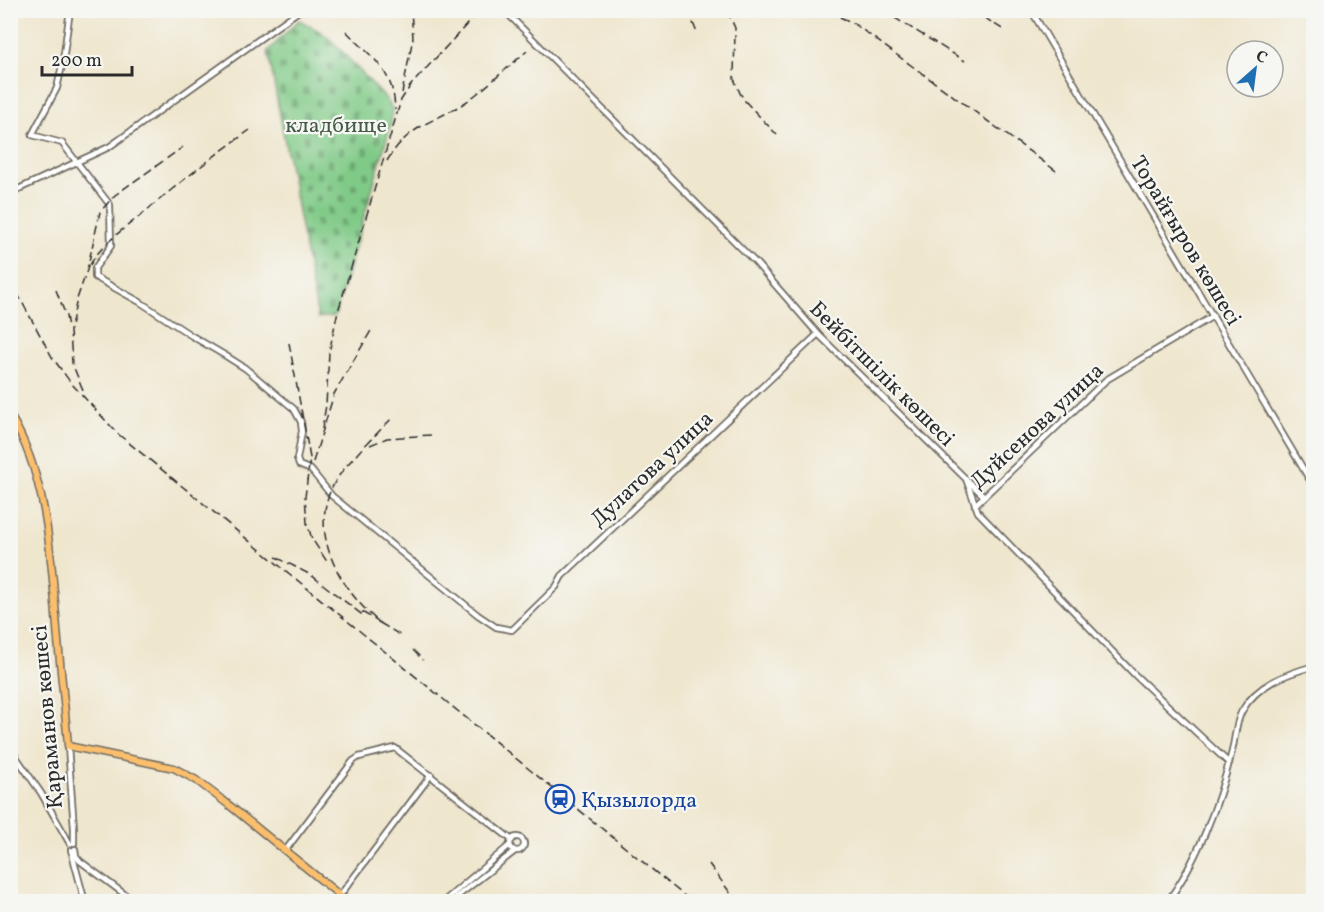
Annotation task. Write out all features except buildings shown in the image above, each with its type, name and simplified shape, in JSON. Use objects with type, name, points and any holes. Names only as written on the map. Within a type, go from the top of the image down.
[{"type":"main road","name":"Қараманов көшесі","points":[[10,415],[25,443],[31,461],[48,531],[68,746]]},
{"type":"main road","points":[[68,746],[185,772],[348,902]]},
{"type":"street","points":[[70,10],[63,64],[57,88],[32,135],[62,143],[77,163]]},
{"type":"street","points":[[10,193],[109,147],[300,10]]},
{"type":"street","name":"Бейбітшілік көшесі","points":[[504,10],[756,263],[818,334],[966,479],[978,512],[1135,675],[1229,763]]},
{"type":"street","name":"Торайғыров көшесі","points":[[1031,10],[1314,487]]},
{"type":"street","name":"Дулатова улица","points":[[77,163],[107,201],[111,210],[111,246],[95,268],[95,277],[140,302],[245,368],[294,409],[301,422],[302,431],[297,459],[299,465],[311,470],[332,496],[478,615],[496,627],[512,630],[556,586],[562,576],[623,516],[818,334]]},
{"type":"street","name":"Дуйсенова улица","points":[[975,505],[1106,380],[1213,316]]},
{"type":"street","points":[[966,479],[984,496]]},
{"type":"street","points":[[1167,902],[1192,859],[1209,823],[1229,763],[1242,710],[1264,686],[1285,674],[1314,666]]},
{"type":"street","name":"Қараманов көшесі","points":[[68,746],[74,828],[73,863],[86,902]]},
{"type":"street","points":[[285,851],[337,782],[359,757],[395,747],[511,843],[515,851]]},
{"type":"street","points":[[10,748],[41,793],[80,861],[135,902]]},
{"type":"street","points":[[335,902],[431,776]]},
{"type":"street","points":[[443,902],[469,883],[515,851],[522,850],[524,843],[519,837],[511,843],[469,883],[450,902]]},
{"type":"street","points":[[73,863],[80,861]]},
{"type":"green space","name":"кладбище","points":[[299,20],[321,32],[334,43],[392,108],[391,124],[335,316],[318,318],[268,51]]},
{"type":"railway","points":[[402,93],[413,38],[411,10]]},
{"type":"railway","points":[[322,429],[329,353],[337,315],[401,100],[411,85],[480,10]]},
{"type":"railway","points":[[688,10],[697,33]]},
{"type":"railway","points":[[727,10],[735,28],[734,79],[745,101],[777,135]]},
{"type":"railway","points":[[770,10],[791,10]]},
{"type":"railway","points":[[814,10],[831,13],[853,23],[1059,173]]},
{"type":"railway","points":[[882,10],[965,61]]},
{"type":"railway","points":[[972,10],[1004,30]]},
{"type":"railway","points":[[346,31],[373,57],[386,75],[394,96],[395,110]]},
{"type":"railway","points":[[387,161],[396,148],[414,131],[470,99],[527,51]]},
{"type":"railway","points":[[90,265],[106,244],[119,232],[250,130]]},
{"type":"railway","points":[[83,390],[72,363],[70,331],[100,212],[115,195],[183,147]]},
{"type":"railway","points":[[10,280],[52,357],[71,383],[118,434],[692,902]]},
{"type":"railway","points":[[56,290],[68,327]]},
{"type":"railway","points":[[313,462],[334,394],[372,329]]},
{"type":"railway","points":[[289,343],[310,458],[305,497],[307,523],[312,539],[328,563]]},
{"type":"railway","points":[[362,612],[380,623],[350,592],[338,573],[325,533],[325,513],[330,493],[341,473],[392,418]]},
{"type":"railway","points":[[370,445],[387,438],[431,435]]},
{"type":"railway","points":[[276,557],[311,575],[365,617]]},
{"type":"railway","points":[[380,623],[400,635]]},
{"type":"railway","points":[[413,650],[423,660]]},
{"type":"railway","points":[[709,864],[737,902]]},
{"type":"place","name":"Қызылорда","points":[[560,799]]}]
